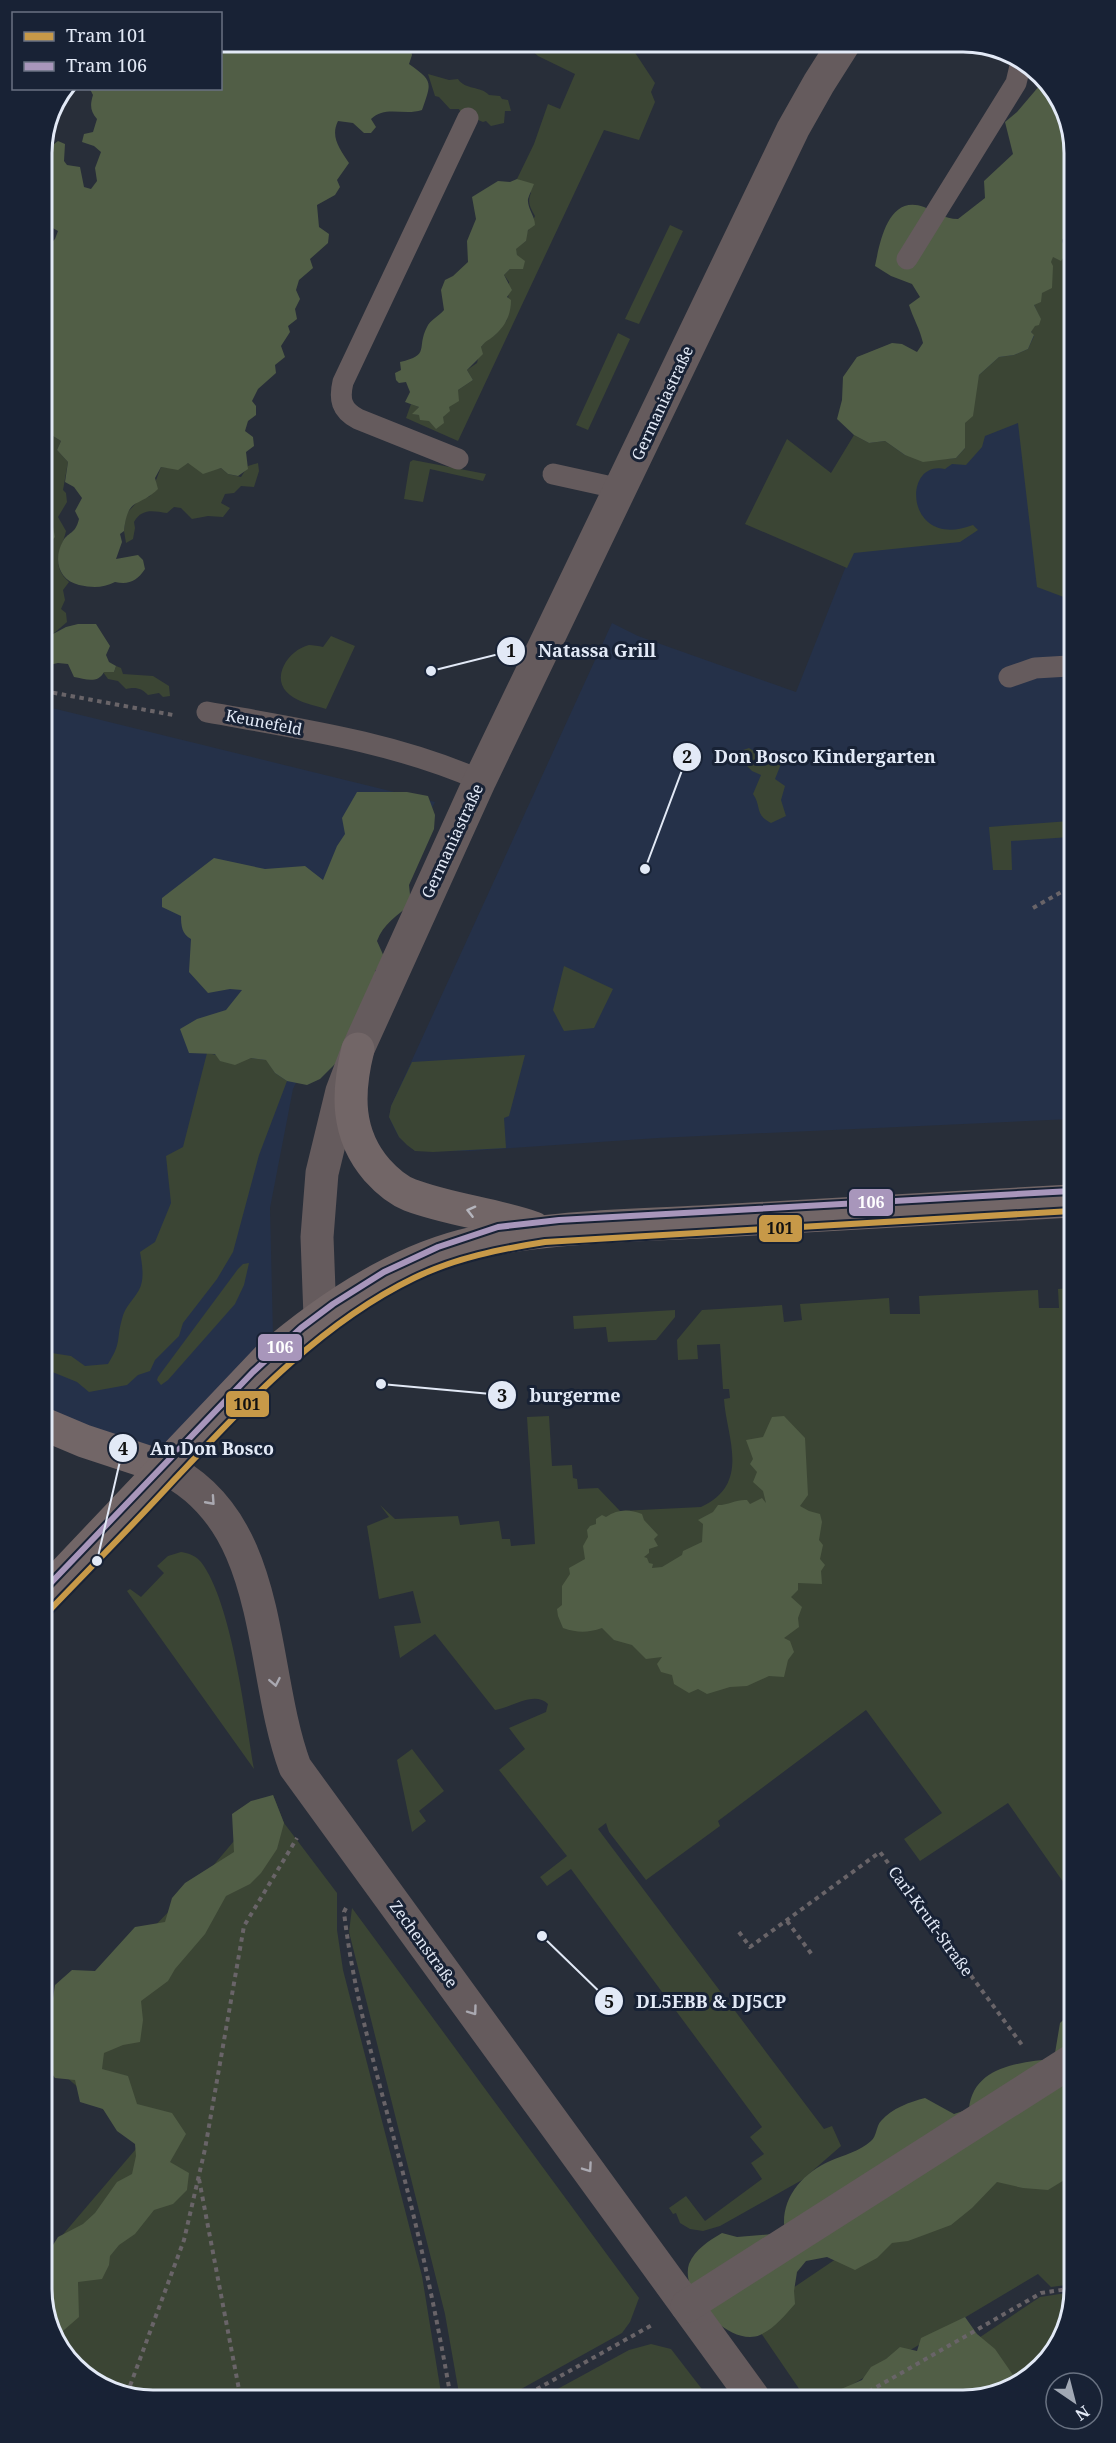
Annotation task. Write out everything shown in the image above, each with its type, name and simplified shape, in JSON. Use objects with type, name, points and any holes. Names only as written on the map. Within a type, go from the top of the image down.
[{"type":"main road","points":[[357,1049],[351,1090],[356,1136],[363,1152],[381,1174],[407,1194],[524,1224],[547,1233]]},
{"type":"main road","points":[[52,1585],[267,1359],[320,1317],[386,1277],[438,1254],[461,1246],[510,1235],[1064,1201]]},
{"type":"main road","points":[[52,1428],[84,1442],[163,1467]]},
{"type":"street","name":"Germaniastraße","points":[[320,1317],[316,1237],[322,1173],[342,1091],[357,1049],[480,780],[793,129],[838,53]]},
{"type":"street","name":"Zechenstraße","points":[[163,1467],[201,1490],[222,1515],[232,1532],[254,1587],[291,1755],[296,1767],[748,2390]]},
{"type":"street","points":[[687,2306],[1064,2066]]},
{"type":"lane","points":[[907,259],[1016,83],[1019,70]]},
{"type":"lane","points":[[458,459],[358,419],[344,408],[340,398],[343,382],[468,118]]},
{"type":"lane","points":[[553,474],[621,489]]},
{"type":"lane","points":[[1009,676],[1035,668],[1064,666]]},
{"type":"lane","name":"Keunefeld","points":[[207,712],[351,737],[446,765],[480,780]]},
{"type":"path","name":"Keunefeld","points":[[53,693],[187,718],[207,712]]},
{"type":"path","points":[[1033,908],[1064,890]]},
{"type":"path","points":[[129,2387],[184,2240],[199,2175],[244,1926],[319,1801]]},
{"type":"path","name":"Carl-Kruft-Straße","points":[[738,1932],[750,1947],[880,1852],[1046,2077]]},
{"type":"path","points":[[364,1862],[344,1912],[349,1952],[359,2005],[409,2194],[435,2309],[449,2390]]},
{"type":"path","points":[[787,1920],[813,1956]]},
{"type":"path","points":[[199,2175],[239,2390]]},
{"type":"path","points":[[871,2390],[1041,2293],[1064,2290]]},
{"type":"path","points":[[535,2390],[687,2306]]},
{"type":"shaded area","points":[[1046,98],[1058,121],[1064,154],[1064,1119],[658,1138],[468,1151],[415,1151],[399,1137],[394,1128],[389,1117],[391,1106],[612,623],[638,636],[796,692],[844,571]]},
{"type":"shaded area","points":[[53,708],[435,802],[293,1089],[270,1208],[273,1334],[163,1467],[52,1427]]},
{"type":"green space","points":[[222,52],[411,52],[409,64],[423,74],[429,88],[422,110],[376,115],[371,119],[376,127],[371,133],[364,133],[353,123],[338,121],[336,138],[339,148],[349,163],[337,180],[340,187],[335,195],[317,205],[319,227],[329,234],[328,243],[310,259],[313,268],[299,280],[296,290],[300,299],[295,309],[297,319],[288,326],[290,332],[281,346],[285,357],[275,365],[276,373],[258,389],[252,401],[256,406],[256,415],[248,421],[245,431],[253,437],[254,446],[246,452],[248,469],[238,476],[228,474],[221,468],[203,474],[188,463],[178,470],[161,467],[155,478],[158,489],[135,504],[128,512],[124,531],[120,534],[122,542],[116,559],[138,555],[143,560],[145,569],[139,577],[129,582],[115,582],[98,587],[72,582],[66,579],[59,568],[60,548],[77,524],[79,519],[75,511],[82,498],[74,487],[65,482],[68,462],[57,450],[61,441],[53,436],[53,241],[58,231],[53,228],[53,147],[58,141],[65,144],[64,161],[67,165],[80,167],[84,187],[91,189],[97,181],[95,168],[101,152],[94,146],[82,142],[84,134],[93,132],[97,119],[91,105],[93,95],[90,90],[222,90]]},
{"type":"green space","points":[[534,52],[635,53],[655,83],[651,92],[655,102],[639,140],[604,130],[458,441],[406,418],[411,404],[419,407],[413,414],[443,417],[458,390],[473,380],[467,370],[477,363],[481,347],[507,320],[509,282],[504,275],[517,255],[515,249],[526,241],[526,235],[535,216],[529,199],[531,193],[525,183],[517,179],[534,144],[548,104],[560,109],[575,74]]},
{"type":"green space","points":[[428,74],[449,80],[458,79],[465,85],[482,90],[489,95],[500,96],[508,100],[511,111],[505,111],[504,123],[491,126],[486,121],[483,122],[461,113],[459,109],[450,109],[439,97],[435,96]]},
{"type":"green space","points":[[1038,87],[1053,109],[1063,140],[1064,238],[1062,240],[1064,257],[1061,261],[1053,257],[1051,262],[1053,266],[1052,288],[1042,293],[1041,302],[1034,305],[1041,319],[1039,325],[1035,326],[1031,332],[1034,335],[1028,349],[1014,355],[999,357],[979,375],[973,416],[965,423],[965,448],[956,458],[923,462],[905,455],[885,441],[869,443],[854,435],[837,419],[842,400],[843,377],[857,357],[892,343],[902,344],[917,352],[923,343],[909,305],[920,297],[912,284],[891,276],[875,266],[883,233],[894,214],[902,207],[912,205],[924,207],[948,218],[958,219],[985,198],[984,181],[1013,154],[1005,122],[1017,112]]},
{"type":"green space","points":[[517,179],[534,184],[528,202],[535,225],[528,230],[526,241],[516,249],[517,255],[525,261],[523,269],[510,269],[504,275],[512,290],[507,297],[511,300],[509,315],[499,331],[481,347],[483,354],[467,370],[473,380],[458,390],[459,401],[449,407],[450,411],[443,417],[444,423],[436,429],[429,421],[420,420],[419,415],[412,414],[419,407],[405,402],[410,392],[406,382],[399,383],[396,380],[395,373],[401,370],[400,362],[416,357],[421,350],[428,325],[444,310],[441,290],[445,280],[468,262],[467,241],[476,219],[472,197],[498,181],[510,182]]},
{"type":"green space","points":[[670,225],[683,231],[639,324],[625,319]]},
{"type":"green space","points":[[1064,249],[1064,597],[1037,587],[1018,423],[985,436],[982,447],[966,465],[952,464],[945,469],[931,470],[921,477],[917,489],[917,503],[923,516],[934,526],[950,530],[973,525],[978,530],[960,542],[854,553],[847,568],[745,524],[787,439],[831,473],[854,435],[869,443],[885,441],[905,455],[941,459],[956,458],[965,448],[965,423],[979,375],[999,357],[1014,355],[1028,349],[1034,336],[1031,332],[1039,316],[1034,305],[1042,293],[1052,257]]},
{"type":"green space","points":[[618,333],[630,339],[588,430],[576,425]]},
{"type":"green space","points":[[53,436],[61,441],[57,450],[68,462],[63,490],[66,493],[67,502],[58,517],[66,531],[58,564],[63,576],[69,582],[63,590],[65,600],[61,609],[66,613],[67,622],[53,634]]},
{"type":"green space","points":[[413,460],[486,474],[483,481],[430,469],[423,502],[404,499],[410,462]]},
{"type":"green space","points":[[188,463],[212,470],[221,468],[228,474],[241,477],[248,466],[258,463],[259,471],[254,487],[241,486],[234,493],[225,494],[221,503],[230,508],[223,517],[208,516],[192,519],[181,508],[174,507],[167,513],[144,512],[134,522],[133,539],[126,543],[124,531],[126,514],[138,501],[150,496],[161,467],[169,468]]},
{"type":"green space","points":[[96,624],[110,646],[106,655],[109,662],[116,666],[114,672],[104,672],[98,678],[87,679],[74,677],[68,664],[53,664],[53,634],[66,627]]},
{"type":"green space","points":[[331,636],[355,646],[326,709],[303,702],[290,695],[281,681],[281,673],[294,653],[309,645],[323,647]]},
{"type":"green space","points":[[116,666],[121,668],[123,674],[153,676],[169,686],[170,696],[163,697],[159,693],[148,695],[138,689],[126,689],[118,681],[108,679],[103,672],[114,672]]},
{"type":"green space","points":[[749,748],[765,758],[780,756],[781,764],[775,779],[785,786],[781,800],[786,816],[771,823],[760,813],[753,794],[761,775],[752,771],[744,763],[743,750]]},
{"type":"green space","points":[[357,792],[407,792],[428,796],[435,815],[434,829],[409,885],[411,904],[391,920],[377,941],[385,959],[375,971],[377,989],[339,1060],[320,1079],[307,1085],[287,1081],[275,1073],[266,1060],[251,1058],[235,1065],[220,1061],[215,1054],[189,1053],[180,1029],[197,1019],[226,1010],[242,990],[230,989],[208,993],[189,972],[191,939],[183,929],[181,916],[162,907],[162,898],[214,858],[265,869],[305,866],[323,880],[337,846],[345,834],[342,818]]},
{"type":"green space","points":[[1064,821],[1064,837],[1011,841],[1012,870],[993,870],[989,827]]},
{"type":"green space","points":[[564,966],[613,989],[594,1028],[564,1031],[553,1010]]},
{"type":"green space","points":[[207,1053],[241,1060],[251,1058],[267,1060],[275,1073],[287,1081],[259,1155],[233,1252],[217,1279],[183,1323],[179,1336],[155,1360],[150,1371],[138,1375],[127,1385],[89,1392],[77,1382],[52,1372],[52,1353],[71,1356],[85,1366],[108,1364],[117,1346],[123,1314],[141,1286],[143,1271],[140,1252],[155,1242],[171,1203],[166,1156],[183,1147]]},
{"type":"green space","points":[[525,1055],[509,1116],[504,1118],[506,1148],[415,1151],[399,1137],[389,1117],[391,1106],[412,1062]]},
{"type":"green space","points":[[249,1263],[244,1285],[235,1304],[161,1385],[157,1380],[158,1377],[238,1269],[243,1264]]},
{"type":"green space","points":[[1058,1289],[1064,1289],[1064,1883],[1008,1803],[920,1861],[904,1839],[942,1813],[866,1710],[718,1821],[720,1826],[646,1880],[609,1832],[606,1823],[598,1829],[824,2129],[832,2126],[841,2146],[802,2180],[720,2226],[703,2231],[690,2229],[680,2223],[676,2213],[673,2214],[669,2208],[686,2196],[705,2221],[762,2179],[751,2163],[764,2154],[750,2137],[762,2127],[571,1869],[547,1886],[540,1877],[567,1856],[499,1770],[525,1749],[509,1728],[546,1712],[548,1704],[542,1700],[529,1699],[495,1710],[435,1634],[400,1658],[394,1626],[421,1623],[413,1591],[379,1599],[367,1526],[389,1517],[380,1505],[395,1519],[458,1516],[460,1525],[499,1521],[502,1539],[510,1539],[511,1546],[535,1544],[527,1417],[549,1416],[552,1466],[572,1465],[573,1478],[577,1479],[578,1489],[598,1488],[620,1511],[701,1507],[717,1497],[726,1486],[731,1472],[732,1458],[724,1399],[730,1398],[729,1389],[723,1389],[720,1344],[697,1345],[698,1359],[678,1360],[677,1340],[702,1310],[782,1305],[784,1322],[802,1320],[800,1304],[889,1298],[890,1314],[920,1314],[919,1296],[1038,1290],[1039,1308],[1059,1308]]},
{"type":"green space","points":[[675,1310],[675,1317],[656,1340],[608,1342],[606,1327],[574,1329],[573,1316]]},
{"type":"green space","points":[[784,1416],[805,1438],[808,1495],[800,1506],[820,1514],[822,1522],[819,1540],[823,1545],[820,1559],[825,1565],[821,1571],[822,1584],[798,1583],[798,1590],[791,1597],[802,1607],[798,1618],[799,1627],[784,1638],[790,1641],[794,1652],[788,1660],[784,1677],[769,1676],[747,1686],[730,1687],[707,1694],[698,1689],[689,1693],[674,1684],[672,1675],[661,1672],[657,1664],[662,1657],[646,1659],[632,1645],[614,1640],[602,1628],[582,1632],[563,1628],[557,1609],[562,1605],[562,1586],[570,1574],[569,1568],[585,1559],[583,1546],[588,1537],[587,1530],[596,1524],[596,1519],[602,1515],[606,1517],[615,1512],[624,1511],[642,1514],[644,1520],[658,1535],[654,1539],[658,1546],[649,1549],[649,1553],[644,1557],[653,1564],[652,1568],[662,1567],[682,1555],[683,1551],[702,1542],[703,1524],[698,1520],[713,1512],[718,1505],[743,1500],[747,1500],[750,1504],[762,1498],[766,1503],[763,1491],[753,1482],[757,1472],[750,1464],[753,1459],[746,1440],[763,1437],[772,1417]]},
{"type":"green space","points":[[181,1552],[192,1555],[201,1562],[212,1580],[221,1604],[236,1661],[254,1769],[127,1591],[130,1589],[141,1597],[164,1573],[157,1566],[168,1556]]},
{"type":"green space","points":[[412,1749],[444,1791],[419,1811],[426,1821],[412,1832],[397,1760]]},
{"type":"green space","points":[[273,1795],[284,1823],[337,1893],[337,1930],[343,1970],[422,2276],[441,2390],[147,2390],[115,2383],[92,2370],[78,2356],[63,2334],[54,2309],[52,2247],[141,2143],[52,2065],[52,2032],[212,1867]]},
{"type":"green space","points":[[273,1795],[284,1823],[277,1849],[261,1873],[250,1884],[226,1896],[205,1934],[175,1969],[168,1981],[141,2001],[143,2020],[140,2042],[123,2045],[104,2053],[102,2069],[128,2076],[137,2104],[172,2113],[186,2134],[170,2162],[189,2173],[187,2190],[173,2204],[154,2210],[135,2234],[119,2245],[110,2256],[109,2265],[102,2279],[78,2282],[79,2317],[62,2332],[54,2309],[52,2247],[58,2237],[83,2224],[95,2213],[117,2182],[132,2174],[136,2156],[135,2144],[117,2131],[103,2109],[80,2102],[75,2080],[55,2078],[52,2074],[52,2004],[55,1985],[72,1970],[95,1971],[135,1927],[165,1922],[172,1898],[185,1883],[234,1852],[232,1814],[251,1801]]},
{"type":"green space","points":[[352,1908],[639,2298],[630,2322],[622,2333],[519,2390],[458,2390],[445,2314],[349,1932]]},
{"type":"green space","points":[[1064,2019],[1064,2180],[1048,2190],[1023,2188],[997,2182],[972,2208],[951,2225],[908,2241],[892,2243],[877,2258],[855,2270],[827,2257],[806,2261],[797,2272],[794,2291],[795,2304],[775,2325],[760,2335],[748,2337],[735,2334],[710,2316],[699,2303],[688,2276],[689,2264],[703,2246],[722,2233],[737,2237],[785,2233],[785,2210],[789,2199],[801,2181],[819,2166],[867,2144],[873,2139],[881,2121],[890,2112],[902,2106],[925,2098],[954,2114],[969,2109],[972,2095],[979,2083],[989,2075],[1013,2065],[1054,2059],[1060,2023]]},
{"type":"green space","points":[[1064,2105],[1064,2285],[1051,2287],[1038,2274],[843,2390],[800,2390],[750,2317]]},
{"type":"green space","points":[[1064,2293],[1056,2328],[1046,2346],[1024,2370],[995,2385],[976,2390],[901,2390],[1040,2297]]},
{"type":"green space","points":[[965,2317],[977,2334],[995,2349],[1013,2377],[976,2390],[839,2390],[862,2380],[871,2367],[886,2359],[900,2347],[917,2351],[921,2338]]},
{"type":"green space","points":[[651,2344],[671,2349],[703,2390],[556,2390],[629,2350]]},
{"type":"tram line","name":"106","points":[[52,1581],[253,1372],[301,1328],[333,1304],[384,1272],[438,1247],[498,1227],[559,1220],[1064,1191]]},
{"type":"tram line","name":"101","points":[[52,1607],[229,1422],[315,1342],[379,1297],[414,1278],[445,1265],[478,1255],[545,1242],[1064,1211]]},
{"type":"place","name":"Natassa Grill","points":[[431,671]]},
{"type":"place","name":"Don Bosco Kindergarten","points":[[645,869]]},
{"type":"place","name":"burgerme","points":[[381,1384]]},
{"type":"place","name":"An Don Bosco","points":[[97,1561]]},
{"type":"place","name":"DL5EBB & DJ5CP","points":[[542,1936]]}]
